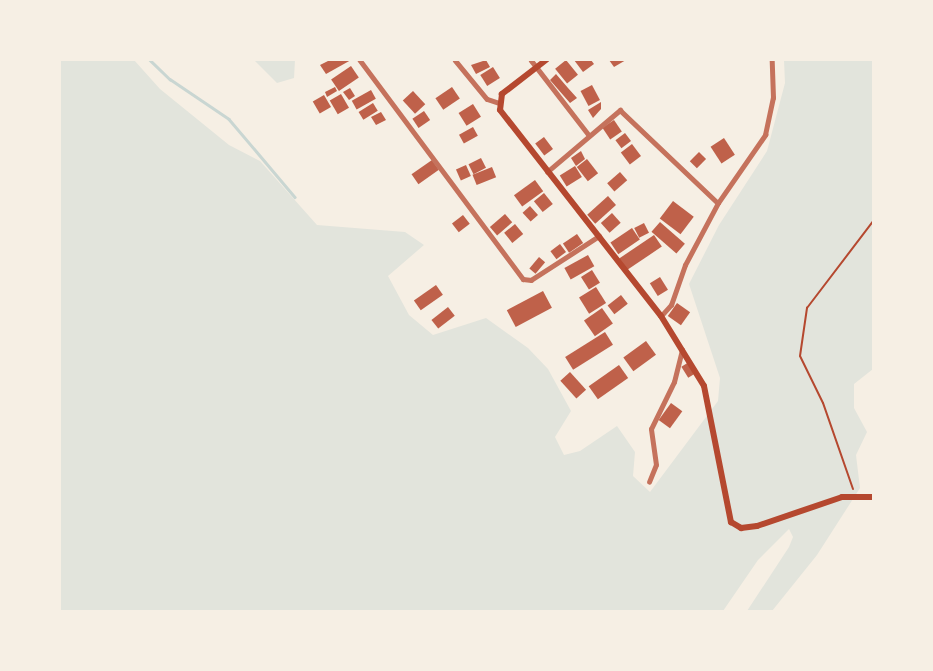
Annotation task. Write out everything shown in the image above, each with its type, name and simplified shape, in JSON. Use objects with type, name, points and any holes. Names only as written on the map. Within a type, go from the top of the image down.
[{"type":"main road","points":[[545,60],[502,94],[499,103],[502,113],[661,316],[705,390],[731,522],[741,528],[757,526],[854,496],[873,497]]},
{"type":"street","points":[[360,60],[523,279],[531,280],[599,236]]},
{"type":"street","points":[[455,60],[487,99],[499,103]]},
{"type":"street","points":[[531,60],[589,135]]},
{"type":"street","points":[[661,316],[671,305],[685,265],[718,203],[765,135],[773,98],[772,60]]},
{"type":"street","points":[[547,172],[615,111],[624,112],[658,150],[718,203]]},
{"type":"street","points":[[649,482],[656,465],[651,429],[674,382],[682,349]]},
{"type":"path","points":[[854,496],[823,403],[800,356],[807,308],[873,220]]},
{"type":"shaded area","points":[[60,60],[134,60],[160,89],[229,145],[260,161],[317,225],[405,232],[424,245],[388,276],[409,315],[433,335],[486,318],[528,348],[548,369],[571,411],[555,437],[564,455],[580,451],[617,426],[635,452],[633,476],[650,492],[718,401],[720,378],[689,284],[719,225],[767,151],[785,83],[784,60],[873,60],[873,369],[854,384],[854,408],[867,432],[856,455],[860,488],[817,555],[772,611],[747,611],[789,547],[793,537],[789,529],[758,560],[723,611],[60,611]]},
{"type":"shaded area","points":[[254,60],[295,60],[294,78],[277,83]]},
{"type":"building","points":[[330,60],[351,60],[326,74],[320,65]]},
{"type":"building","points":[[486,60],[490,67],[476,74],[471,65]]},
{"type":"building","points":[[566,60],[578,75],[567,84],[555,69]]},
{"type":"building","points":[[574,60],[591,60],[594,64],[583,72]]},
{"type":"building","points":[[609,60],[626,60],[614,67]]},
{"type":"building","points":[[351,66],[359,78],[339,91],[331,79]]},
{"type":"building","points":[[493,67],[500,78],[487,86],[480,75]]},
{"type":"building","points":[[556,74],[577,98],[570,103],[550,80]]},
{"type":"building","points":[[592,85],[600,100],[589,106],[581,91]]},
{"type":"building","points":[[335,87],[337,91],[327,97],[325,92]]},
{"type":"building","points":[[452,87],[460,99],[443,110],[435,98]]},
{"type":"building","points":[[350,88],[355,96],[349,100],[343,92]]},
{"type":"building","points":[[371,90],[376,99],[357,109],[352,101]]},
{"type":"building","points":[[413,91],[425,104],[415,114],[403,101]]},
{"type":"building","points":[[341,94],[349,108],[338,114],[330,100]]},
{"type":"building","points":[[324,95],[331,107],[320,114],[313,102]]},
{"type":"building","points":[[601,102],[601,109],[593,118],[588,110]]},
{"type":"building","points":[[373,103],[378,111],[363,120],[359,112]]},
{"type":"building","points":[[473,104],[481,117],[467,126],[459,113]]},
{"type":"building","points":[[424,111],[430,120],[419,128],[412,119]]},
{"type":"building","points":[[381,112],[386,120],[376,125],[371,117]]},
{"type":"building","points":[[614,120],[622,132],[610,139],[602,128]]},
{"type":"building","points":[[473,127],[478,136],[464,144],[459,135]]},
{"type":"building","points":[[625,133],[631,141],[621,148],[615,140]]},
{"type":"building","points":[[544,137],[553,149],[544,156],[535,144]]},
{"type":"building","points":[[724,138],[735,155],[721,163],[711,147]]},
{"type":"building","points":[[632,144],[641,156],[630,164],[621,152]]},
{"type":"building","points":[[581,151],[585,159],[576,166],[571,158]]},
{"type":"building","points":[[699,152],[706,159],[697,168],[690,161]]},
{"type":"building","points":[[481,158],[486,168],[474,174],[469,164]]},
{"type":"building","points":[[587,159],[598,173],[588,181],[577,167]]},
{"type":"building","points":[[432,160],[439,170],[418,184],[412,174]]},
{"type":"building","points":[[466,165],[471,176],[461,180],[456,169]]},
{"type":"building","points":[[575,166],[582,177],[567,187],[560,176]]},
{"type":"building","points":[[492,167],[496,177],[477,185],[473,175]]},
{"type":"building","points":[[620,172],[627,180],[614,191],[607,183]]},
{"type":"building","points":[[535,180],[543,191],[522,207],[514,195]]},
{"type":"building","points":[[544,193],[553,204],[543,212],[534,201]]},
{"type":"building","points":[[608,196],[616,205],[595,224],[587,215]]},
{"type":"building","points":[[673,201],[694,217],[681,234],[660,219]]},
{"type":"building","points":[[530,206],[538,215],[531,222],[523,213]]},
{"type":"building","points":[[612,213],[621,223],[610,233],[601,223]]},
{"type":"building","points":[[505,214],[512,222],[497,235],[490,227]]},
{"type":"building","points":[[463,215],[470,224],[459,232],[452,224]]},
{"type":"building","points":[[660,222],[685,244],[676,253],[651,232]]},
{"type":"building","points":[[644,223],[649,233],[639,238],[634,228]]},
{"type":"building","points":[[515,224],[523,234],[512,243],[504,233]]},
{"type":"building","points":[[632,228],[640,240],[618,254],[610,243]]},
{"type":"building","points":[[577,234],[583,243],[569,253],[563,244]]},
{"type":"building","points":[[654,235],[662,247],[627,270],[619,258]]},
{"type":"building","points":[[560,244],[566,252],[556,259],[550,251]]},
{"type":"building","points":[[588,255],[594,266],[571,279],[564,268]]},
{"type":"building","points":[[539,257],[545,262],[535,274],[529,268]]},
{"type":"building","points":[[592,270],[600,283],[589,290],[581,277]]},
{"type":"building","points":[[660,277],[668,290],[658,296],[650,283]]},
{"type":"building","points":[[436,285],[443,295],[421,310],[414,300]]},
{"type":"building","points":[[596,287],[606,303],[589,314],[579,298]]},
{"type":"building","points":[[543,291],[552,308],[516,327],[507,310]]},
{"type":"building","points":[[621,295],[628,304],[614,314],[608,305]]},
{"type":"building","points":[[677,303],[690,312],[681,325],[668,316]]},
{"type":"building","points":[[448,307],[455,316],[438,329],[431,320]]},
{"type":"building","points":[[602,308],[613,324],[595,336],[584,321]]},
{"type":"building","points":[[605,332],[613,345],[573,370],[565,357]]},
{"type":"building","points":[[646,341],[656,355],[633,371],[623,357]]},
{"type":"building","points":[[689,362],[696,373],[688,378],[681,367]]},
{"type":"building","points":[[619,365],[628,378],[598,399],[589,386]]},
{"type":"building","points":[[570,372],[586,390],[576,399],[560,381]]},
{"type":"building","points":[[671,403],[682,411],[670,428],[659,420]]},
{"type":"waterway","points":[[150,60],[170,79],[229,119],[295,197]]}]
